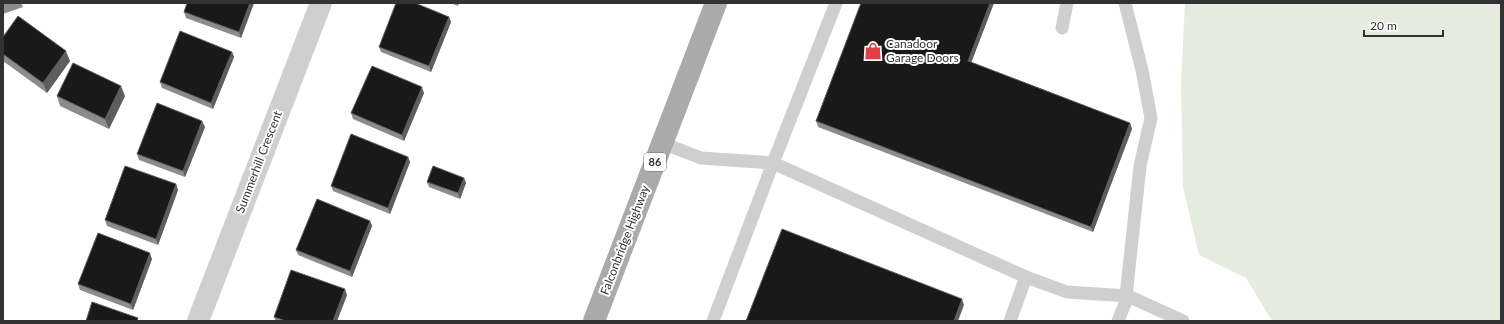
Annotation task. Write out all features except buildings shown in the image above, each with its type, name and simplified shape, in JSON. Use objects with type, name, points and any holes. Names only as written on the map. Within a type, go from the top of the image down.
[{"type":"main road","name":"Falconbridge Highway","points":[[594,321],[716,3]]},
{"type":"street","name":"Summerhill Crescent","points":[[198,321],[320,3]]},
{"type":"lane","points":[[713,321],[836,3]]},
{"type":"lane","points":[[1062,28],[1067,3]]},
{"type":"lane","points":[[1118,321],[1127,296],[1140,166],[1151,118],[1142,70],[1125,3]]},
{"type":"lane","points":[[662,143],[701,158],[773,163],[1026,277],[1067,292],[1127,296],[1183,321]]},
{"type":"lane","points":[[1010,321],[1026,277]]},
{"type":"shaded area","points":[[1185,3],[1501,3],[1501,321],[1272,321],[1246,278],[1199,255],[1183,187],[1181,83]]},
{"type":"place","name":"Canadoor Garage Doors","points":[[873,51]]}]
